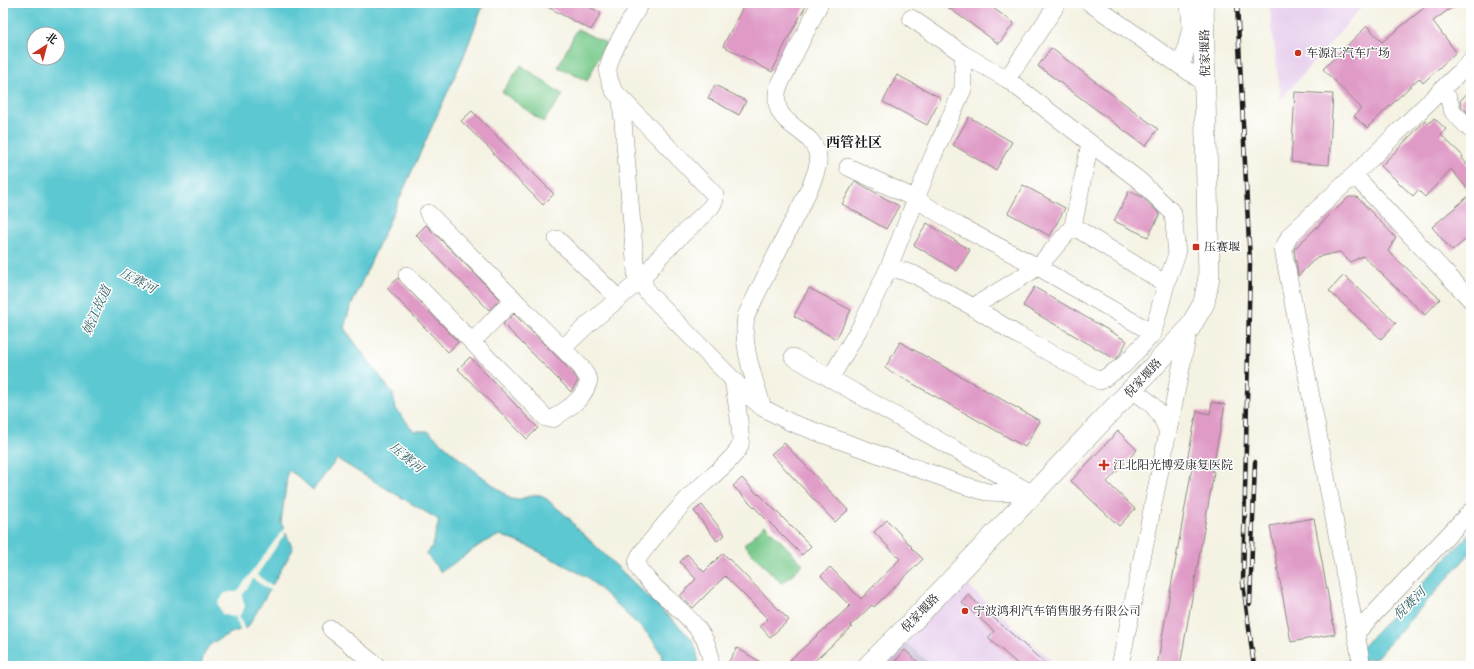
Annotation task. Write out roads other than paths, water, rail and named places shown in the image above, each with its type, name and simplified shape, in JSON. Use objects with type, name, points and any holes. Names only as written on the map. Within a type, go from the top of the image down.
[{"type":"main road","name":"倪家堰路","points":[[868,666],[910,624],[1189,329],[1204,303],[1209,277],[1203,3]]},
{"type":"street","points":[[563,348],[618,298],[641,280],[662,254],[711,208],[715,200],[715,195],[614,91],[610,81],[608,71],[610,59],[641,3]]},
{"type":"street","points":[[763,408],[750,366],[746,345],[744,329],[746,316],[808,190],[817,168],[818,158],[815,148],[809,139],[782,117],[777,107],[776,97],[778,88],[820,3]]},
{"type":"street","points":[[1007,79],[1054,9],[1056,3]]},
{"type":"street","points":[[1090,3],[1205,83]]},
{"type":"street","points":[[1182,66],[1191,28],[1189,3]]},
{"type":"street","points":[[889,266],[913,274],[1100,381],[1124,365],[1153,333],[1166,284],[1177,254],[1173,213],[1140,181],[1007,79],[963,54],[911,18]]},
{"type":"street","points":[[830,379],[862,324],[889,266],[932,156],[963,89],[963,54]]},
{"type":"street","points":[[1362,666],[1283,248],[1290,235],[1471,61]]},
{"type":"street","points":[[1440,91],[1448,98],[1453,112],[1471,130]]},
{"type":"street","points":[[621,98],[641,280],[644,283],[647,292],[733,380],[763,408],[792,423],[963,485],[987,492],[1033,494]]},
{"type":"street","points":[[973,307],[1038,267],[1074,226],[1090,143]]},
{"type":"street","points":[[848,167],[916,199],[959,226],[1038,267],[1153,333]]},
{"type":"street","points":[[1354,175],[1471,300]]},
{"type":"street","points":[[407,275],[546,418],[553,419],[582,396],[589,380],[581,367],[428,213]]},
{"type":"street","points":[[1074,226],[1166,284]]},
{"type":"street","points":[[557,239],[618,298]]},
{"type":"street","points":[[472,342],[514,299]]},
{"type":"street","points":[[1120,666],[1189,329]]},
{"type":"street","points":[[793,357],[1033,494]]},
{"type":"street","points":[[710,666],[711,661],[708,645],[702,635],[638,569],[637,562],[644,550],[670,518],[689,497],[734,455],[741,445],[733,380]]},
{"type":"street","points":[[1131,390],[1143,397],[1153,406],[1164,419],[1168,433]]},
{"type":"street","points":[[1356,634],[1471,511]]},
{"type":"street","points":[[331,629],[377,666]]},
{"type":"water","points":[[3,3],[484,3],[463,58],[350,308],[344,328],[393,394],[396,409],[414,431],[428,431],[460,459],[511,499],[515,500],[535,495],[543,496],[570,519],[575,526],[691,638],[697,651],[697,666],[663,666],[661,653],[650,636],[587,577],[528,546],[500,535],[484,542],[441,572],[426,554],[432,547],[439,520],[337,459],[313,490],[288,470],[281,523],[293,549],[248,627],[228,634],[210,645],[205,652],[201,666],[3,666]]},
{"type":"water","name":"倪赛河","points":[[1471,532],[1471,552],[1375,659],[1367,659],[1356,666],[1338,666],[1345,663],[1363,646]]},
{"type":"railway","points":[[1237,3],[1250,263],[1243,583],[1254,666]]},
{"type":"railway","points":[[1250,604],[1255,462]]},
{"type":"place","name":"车源汇汽车广场","points":[[1298,53]]},
{"type":"place","name":"压赛堰","points":[[1196,247]]},
{"type":"place","name":"江北阳光博爱康复医院","points":[[1104,465]]},
{"type":"place","name":"宁波鸿利汽车销售服务有限公司","points":[[965,611]]},
{"type":"district","name":"西管社区","points":[[854,142]]},
{"type":"water label","name":"压赛河","points":[[138,280]]},
{"type":"water label","name":"姚江故道","points":[[96,310]]},
{"type":"water label","name":"压赛河","points":[[407,457]]}]
